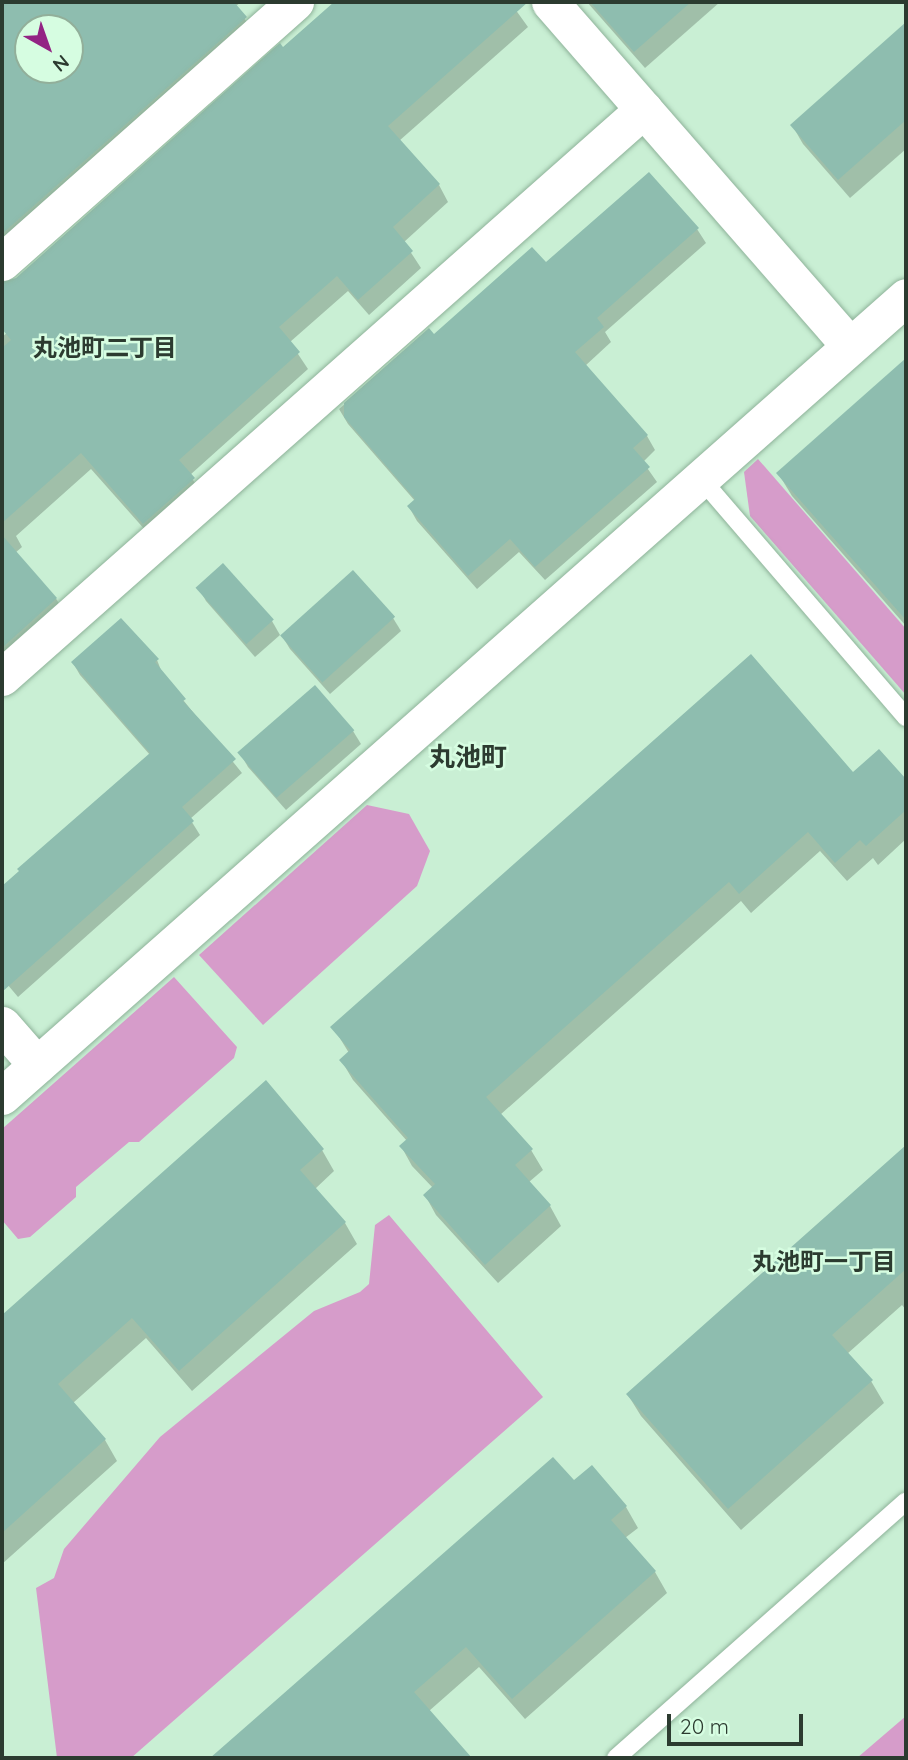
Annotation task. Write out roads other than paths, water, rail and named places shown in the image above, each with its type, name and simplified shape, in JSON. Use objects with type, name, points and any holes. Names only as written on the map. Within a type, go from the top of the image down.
[{"type":"street","points":[[2,262],[295,2]]},
{"type":"street","points":[[550,2],[850,346]]},
{"type":"street","points":[[2,677],[644,109]]},
{"type":"street","points":[[2,1096],[906,297]]},
{"type":"street","points":[[2,1025],[37,1065]]},
{"type":"lane","points":[[702,480],[906,717]]},
{"type":"lane","points":[[616,1758],[906,1501]]},
{"type":"district","name":"丸池町二丁目","points":[[105,348]]},
{"type":"district","name":"丸池町","points":[[468,757]]},
{"type":"district","name":"丸池町一丁目","points":[[824,1262]]}]
